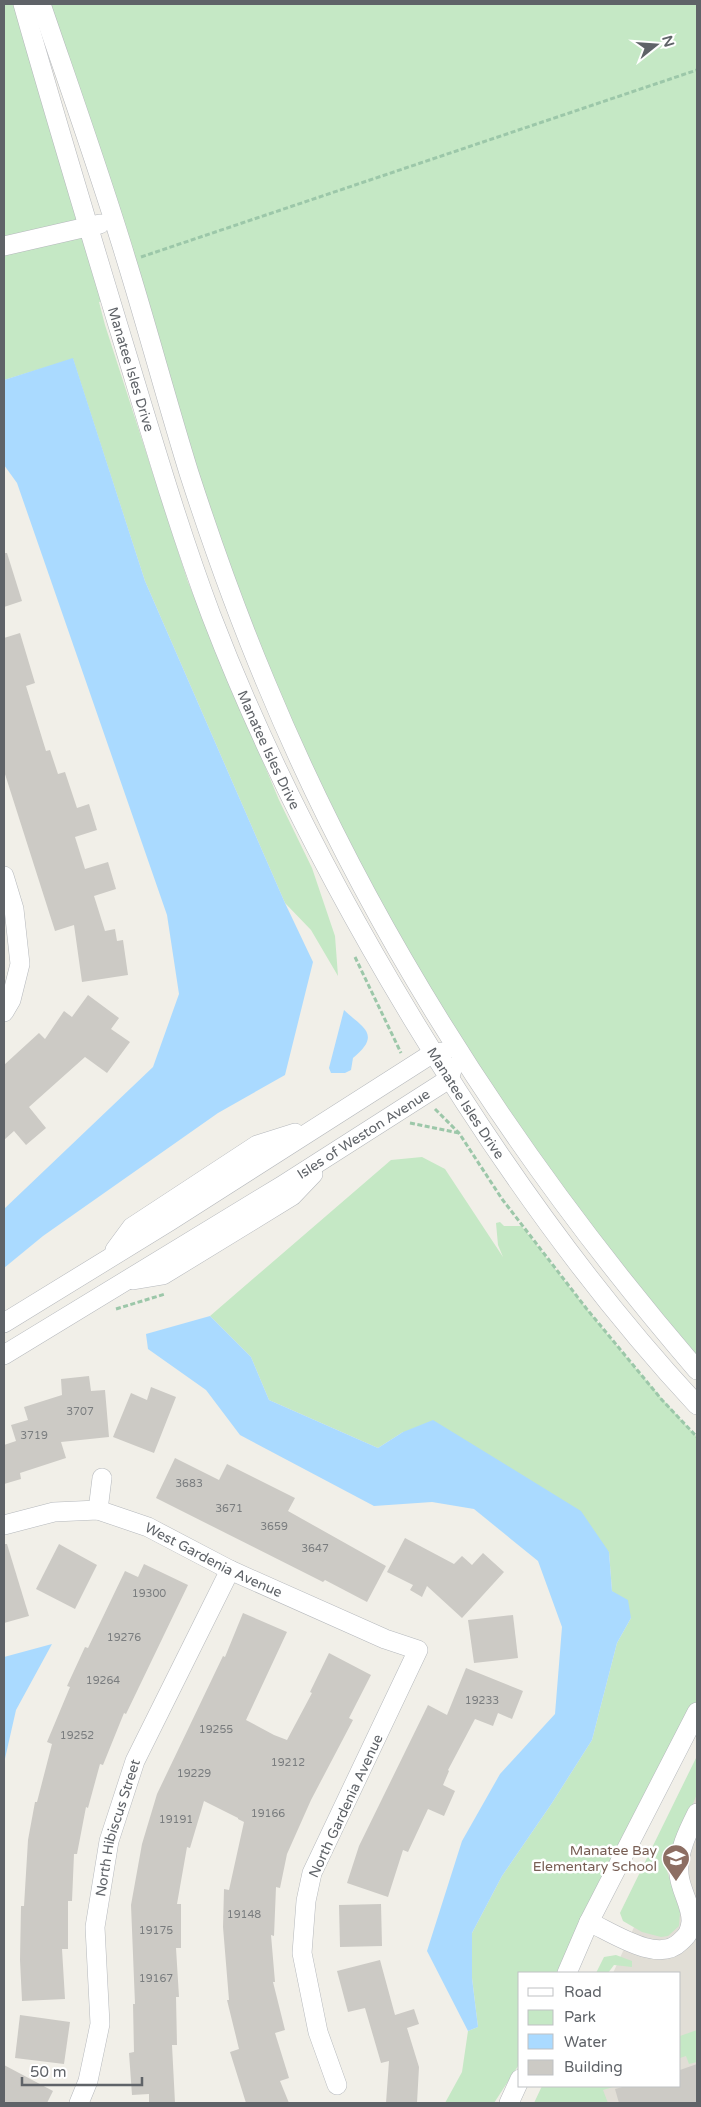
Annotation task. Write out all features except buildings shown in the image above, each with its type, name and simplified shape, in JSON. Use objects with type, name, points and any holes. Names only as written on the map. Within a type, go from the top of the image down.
[{"type":"street","name":"Manatee Isles Drive","points":[[22,4],[65,154],[163,476],[212,615],[252,713],[295,808],[376,958],[448,1079],[509,1171],[574,1257],[697,1405]]},
{"type":"street","name":"Manatee Isles Drive","points":[[41,4],[115,221],[189,473],[225,579],[266,684],[314,791],[395,948],[459,1052],[540,1173],[639,1302],[697,1370]]},
{"type":"street","points":[[4,246],[115,221]]},
{"type":"street","points":[[4,876],[14,909],[20,964],[11,1000],[4,1012]]},
{"type":"street","points":[[4,1323],[170,1221],[433,1053],[459,1052],[448,1079]]},
{"type":"street","name":"Isles of Weston Avenue","points":[[4,1355],[124,1281],[188,1251],[283,1185],[448,1079]]},
{"type":"street","points":[[108,1259],[132,1226],[257,1145],[318,1127]]},
{"type":"street","points":[[170,1221],[188,1251],[292,1196],[331,1154]]},
{"type":"street","points":[[267,1158],[283,1185]]},
{"type":"street","points":[[98,1510],[102,1478]]},
{"type":"street","name":"West Gardenia Avenue","points":[[4,1525],[54,1512],[98,1510],[148,1527],[230,1570],[385,1639],[418,1650]]},
{"type":"street","name":"North Hibiscus Street","points":[[79,2103],[88,2081],[100,2024],[95,1927],[108,1841],[135,1761],[230,1570]]},
{"type":"street","name":"North Gardenia Avenue","points":[[337,2085],[318,2032],[302,1953],[306,1901],[312,1873],[418,1650]]},
{"type":"street","points":[[567,1972],[589,1922],[697,1712]]},
{"type":"street","points":[[589,1922],[644,1948],[661,1951],[677,1945],[688,1934],[691,1920],[679,1876],[679,1861],[687,1834],[697,1813]]},
{"type":"street","points":[[684,1893],[690,1862],[697,1848]]},
{"type":"street","points":[[509,2103],[518,2083]]},
{"type":"path","points":[[127,262],[697,70]]},
{"type":"path","points":[[435,1109],[459,1134]]},
{"type":"shaded area","name":"Manatee Bay Elementary School","points":[[697,1790],[697,2103],[549,2103],[557,2087],[681,2087],[681,1972],[613,1972]]},
{"type":"green space","points":[[4,4],[23,4],[110,299],[99,302],[105,325],[188,582],[279,800],[312,868],[335,936],[338,976],[311,930],[285,903],[145,581],[73,359],[4,380]]},
{"type":"green space","points":[[41,4],[697,4],[697,1370],[459,1052],[266,684]]},
{"type":"green space","points":[[422,1157],[445,1169],[503,1257],[498,1245],[496,1223],[500,1222],[504,1226],[521,1226],[630,1361],[697,1437],[697,1712],[567,1972],[518,1972],[518,2066],[494,2103],[445,2103],[462,2072],[468,2031],[478,2027],[472,1978],[472,1933],[502,1876],[592,1740],[617,1643],[631,1618],[612,1591],[609,1552],[403,1432],[378,1448],[269,1400],[251,1357],[210,1316],[391,1160]]},
{"type":"green space","points":[[697,1756],[697,1794],[666,1868],[680,1912],[679,1926],[668,1936],[661,1937],[642,1932],[623,1921],[620,1913]]},
{"type":"green space","points":[[616,1955],[632,1961],[632,1967],[614,1965],[609,1972],[596,1972],[604,1957]]},
{"type":"green space","points":[[697,2030],[697,2062],[689,2064],[686,2056],[681,2058],[681,2036]]},
{"type":"green space","points":[[542,2087],[613,2087],[603,2090],[608,2103],[534,2103]]},
{"type":"water","points":[[73,358],[145,581],[285,903],[313,962],[285,1075],[218,1113],[43,1236],[4,1268],[4,1209],[153,1067],[179,994],[167,915],[17,483],[4,465],[4,380]]},
{"type":"water","points":[[344,1010],[363,1027],[368,1037],[362,1050],[353,1058],[351,1070],[345,1073],[331,1073],[329,1068]]},
{"type":"water","points":[[210,1316],[251,1357],[269,1400],[378,1448],[403,1432],[433,1420],[581,1511],[609,1552],[612,1591],[628,1600],[631,1618],[617,1643],[592,1740],[502,1876],[472,1933],[472,1978],[478,2027],[468,2031],[427,1951],[462,1841],[500,1774],[555,1714],[562,1627],[538,1561],[474,1509],[432,1502],[374,1506],[240,1435],[206,1390],[148,1349],[146,1334]]},
{"type":"water","points":[[52,1644],[16,1710],[4,1763],[4,1657]]},
{"type":"place","name":"Manatee Bay Elementary School","points":[[676,1882]]}]
